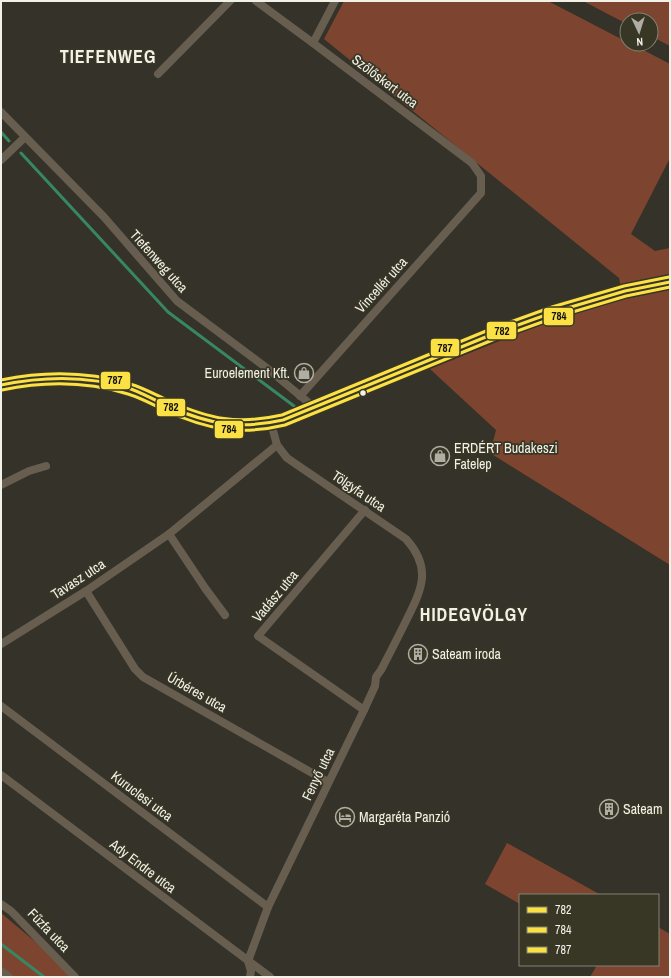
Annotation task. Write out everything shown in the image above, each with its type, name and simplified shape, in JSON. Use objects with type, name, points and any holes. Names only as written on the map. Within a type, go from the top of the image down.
[{"type":"main road","points":[[1,385],[18,381],[55,377],[93,380],[131,389],[192,416],[216,423],[241,426],[270,423],[283,420],[315,408],[377,381],[554,312],[625,291],[670,282]]},
{"type":"street","points":[[158,74],[230,1]]},
{"type":"street","name":"Szőlőskert utca","points":[[256,1],[472,163],[481,176],[481,193]]},
{"type":"street","points":[[313,43],[335,1]]},
{"type":"street","name":"Tiefenweg utca","points":[[1,112],[104,217],[177,301],[268,369],[315,408]]},
{"type":"street","points":[[1,160],[25,137]]},
{"type":"street","name":"Vincellér utca","points":[[300,396],[481,193]]},
{"type":"street","name":"Tölgyfa utca","points":[[270,423],[277,445],[291,462],[399,534],[412,546],[417,553],[420,563],[422,586]]},
{"type":"street","name":"Tavasz utca","points":[[1,644],[86,591],[169,534],[277,445]]},
{"type":"street","points":[[1,485],[29,470],[46,466]]},
{"type":"street","name":"Vadász utca","points":[[364,510],[258,636],[364,710]]},
{"type":"street","points":[[169,534],[225,616]]},
{"type":"street","name":"Fenyő utca","points":[[250,977],[252,971],[248,961],[268,907],[364,710],[375,686],[376,677],[383,667],[419,595],[422,586]]},
{"type":"street","name":"Úrbéres utca","points":[[86,591],[135,669],[143,677],[328,782]]},
{"type":"street","name":"Kuruclesi utca","points":[[1,706],[268,907]]},
{"type":"street","name":"Ady Endre utca","points":[[1,775],[270,977]]},
{"type":"street","name":"Fűzfa utca","points":[[1,904],[11,911],[75,977]]},
{"type":"street","points":[[1,971],[9,977]]},
{"type":"shaded area","points":[[344,1],[548,1],[619,38],[619,52],[647,52],[670,64],[670,158],[631,234],[655,251],[670,248],[670,565],[490,453],[496,430],[430,369],[559,317],[623,299],[619,278],[324,39]]},
{"type":"shaded area","points":[[583,1],[670,1],[670,46],[659,40],[659,12],[619,12],[619,20]]},
{"type":"shaded area","points":[[507,843],[599,894],[519,894],[519,903],[485,884]]},
{"type":"shaded area","points":[[1,913],[50,954],[73,977],[5,977],[1,974]]},
{"type":"shaded area","points":[[659,928],[670,934],[670,977],[590,977],[596,966],[659,966]]},
{"type":"waterway","points":[[1,132],[9,141]]},
{"type":"waterway","points":[[21,153],[168,312],[294,406]]},
{"type":"waterway","points":[[1,944],[44,977]]},
{"type":"transit line","name":"787","points":[[1,380],[50,374],[98,377],[135,386],[184,407],[211,416],[237,420],[266,418],[282,415],[491,329],[552,307],[624,286],[669,277]]},
{"type":"transit line","name":"782","points":[[1,385],[34,380],[66,378],[99,381],[131,389],[167,406],[210,421],[238,425],[267,423],[283,420],[493,334],[554,312],[625,291],[670,282]]},
{"type":"transit line","name":"784","points":[[2,390],[50,384],[97,387],[142,399],[179,417],[209,426],[238,430],[268,428],[285,425],[495,339],[556,317],[626,296],[670,287]]},
{"type":"place","name":"Euroelement Kft.","points":[[304,373]]},
{"type":"place","name":"ERDÉRT Budakeszi Fatelep","points":[[440,456]]},
{"type":"place","name":"Sateam iroda","points":[[418,654]]},
{"type":"place","name":"Sateam","points":[[609,809]]},
{"type":"place","name":"Margaréta Panzió","points":[[345,817]]},
{"type":"district","name":"TIEFENWEG","points":[[108,57]]},
{"type":"district","name":"HIDEGVÖLGY","points":[[474,615]]}]
